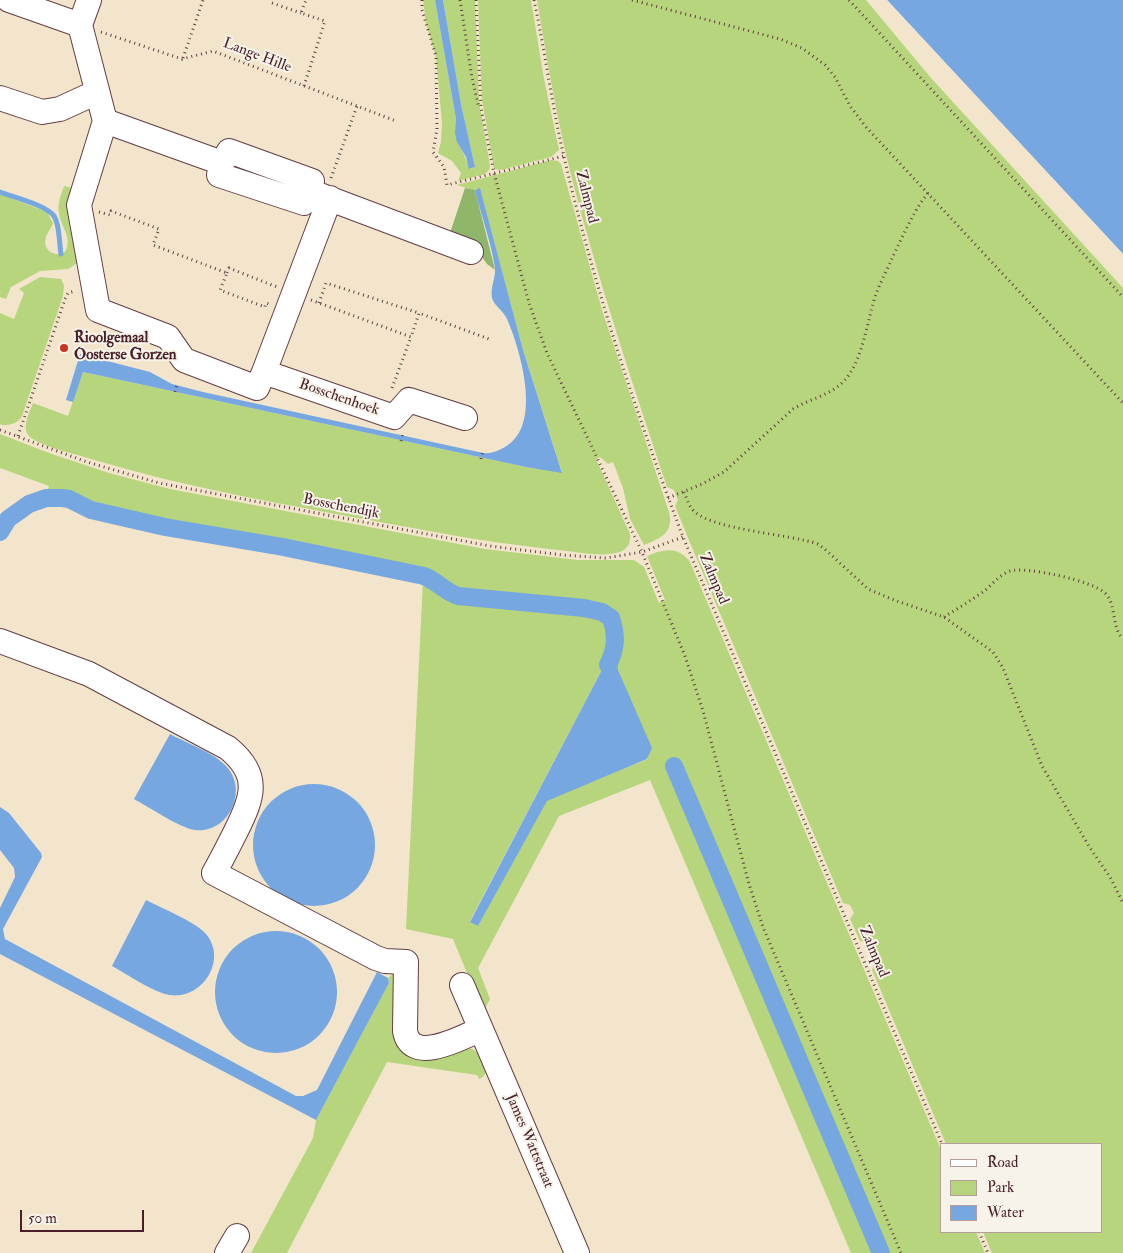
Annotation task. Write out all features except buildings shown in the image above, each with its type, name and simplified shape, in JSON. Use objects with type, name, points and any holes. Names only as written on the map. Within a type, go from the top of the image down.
[{"type":"street","points":[[10,0],[80,25]]},
{"type":"street","points":[[89,0],[80,25],[105,121],[79,205],[98,310],[168,337],[184,360],[257,388],[294,294],[321,195]]},
{"type":"street","points":[[0,98],[42,112],[60,110],[97,92]]},
{"type":"street","points":[[105,121],[222,163],[219,175],[304,203],[321,195],[429,238],[470,252]]},
{"type":"street","name":"Bosschenhoek","points":[[264,372],[394,417],[409,400],[465,418]]},
{"type":"street","points":[[0,641],[68,665],[103,680],[221,744],[235,754],[249,775],[252,790],[251,798],[214,873],[376,958],[385,961],[406,962],[405,1022],[407,1038],[413,1045],[422,1048],[443,1045],[481,1029]]},
{"type":"street","name":"James Wattstraat","points":[[462,985],[577,1253]]},
{"type":"path","points":[[80,25],[182,59],[203,0]]},
{"type":"path","points":[[301,13],[306,0]]},
{"type":"path","points":[[422,0],[422,10],[436,56],[438,129],[433,152],[444,167],[447,185],[564,156]]},
{"type":"path","points":[[460,0],[472,78],[477,103],[483,116]]},
{"type":"path","points":[[476,0],[480,96],[483,116],[494,173],[526,294],[540,336],[642,552],[685,656],[703,711],[751,892],[769,946],[901,1253]]},
{"type":"path","name":"Zalmpad","points":[[534,0],[546,73],[564,156],[608,322],[668,498],[942,1143]]},
{"type":"path","points":[[632,0],[780,39],[811,54],[825,65],[836,77],[850,106],[861,121],[1123,403]]},
{"type":"path","points":[[849,0],[1123,297]]},
{"type":"path","points":[[272,3],[325,21],[304,86]]},
{"type":"path","name":"Lange Hille","points":[[182,59],[213,51],[396,121]]},
{"type":"path","points":[[321,195],[357,106]]},
{"type":"path","points":[[668,498],[724,472],[793,409],[808,400],[831,392],[848,376],[858,356],[877,292],[909,222],[928,192]]},
{"type":"path","points":[[79,205],[110,215],[112,212],[159,229],[154,245],[227,273]]},
{"type":"path","points":[[274,306],[266,303],[265,307],[220,290],[229,268],[410,337]]},
{"type":"path","points":[[319,303],[326,283],[419,313],[489,339]]},
{"type":"path","points":[[18,436],[67,295],[71,291],[93,288]]},
{"type":"path","points":[[383,413],[419,313]]},
{"type":"path","points":[[175,392],[177,384]]},
{"type":"path","name":"Bosschendijk","points":[[0,430],[87,462],[159,483],[517,550],[583,557],[614,557],[642,552],[683,537]]},
{"type":"path","points":[[401,441],[403,433]]},
{"type":"path","points":[[481,459],[483,450]]},
{"type":"path","points":[[684,492],[692,509],[702,516],[731,526],[818,544],[868,588],[894,600],[944,617],[984,645],[998,659],[1042,766],[1090,848],[1110,877],[1123,903]]},
{"type":"path","points":[[944,617],[982,592],[1004,573],[1020,570],[1066,578],[1101,590],[1108,597],[1118,631],[1123,639]]},
{"type":"path","points":[[979,1233],[988,1253]]},
{"type":"green space","points":[[423,0],[435,0],[457,133],[470,169],[475,167],[461,104],[443,0],[475,0],[479,101],[490,166],[485,174],[458,181],[461,173],[452,161],[438,153],[441,142],[442,123],[436,57],[426,23]]},
{"type":"green space","points":[[478,0],[531,0],[544,79],[559,150],[551,157],[501,170],[494,169],[482,100]]},
{"type":"green space","points":[[537,0],[866,0],[931,78],[1123,288],[1123,1253],[992,1253],[983,1233],[1103,1233],[1103,1143],[946,1143],[872,970],[875,963],[866,943],[860,941],[850,919],[854,913],[850,905],[843,903],[688,538],[675,506],[678,500],[674,490],[667,487],[629,372],[582,218],[557,112]]},
{"type":"green space","points":[[551,160],[558,161],[561,164],[602,310],[669,512],[670,525],[668,530],[656,540],[644,545],[630,519],[623,488],[613,462],[608,464],[600,457],[596,459],[630,534],[630,540],[625,549],[608,554],[580,553],[515,545],[298,507],[210,489],[124,468],[62,450],[39,442],[29,436],[26,424],[33,403],[68,416],[83,372],[526,467],[562,472],[523,350],[480,189],[473,190],[457,185]]},
{"type":"green space","points":[[64,186],[77,189],[83,259],[68,269],[40,271],[11,287],[6,299],[0,297],[0,194],[47,212],[53,223],[45,242],[47,249],[50,252],[61,254],[65,252],[68,242],[59,210]]},
{"type":"green space","points":[[465,188],[475,190],[495,270],[487,264],[474,246],[449,236]]},
{"type":"green space","points":[[40,277],[61,279],[64,285],[63,296],[22,416],[18,421],[2,425],[0,424],[0,313],[14,319],[24,293],[19,289]]},
{"type":"green space","points":[[0,434],[109,473],[170,489],[485,549],[578,560],[634,560],[644,567],[659,603],[665,600],[647,556],[670,550],[681,553],[690,562],[940,1147],[940,1233],[976,1233],[985,1253],[851,1253],[650,780],[559,816],[478,968],[490,999],[483,1012],[453,939],[406,929],[423,580],[446,597],[468,605],[590,612],[607,621],[613,632],[613,639],[605,664],[470,921],[478,926],[547,800],[648,759],[618,670],[620,629],[608,611],[585,603],[462,593],[428,574],[277,540],[105,507],[69,496],[47,492],[49,486],[0,468]]},
{"type":"green space","points":[[404,965],[402,1035],[472,1049],[479,1054],[487,1070],[483,1077],[479,1079],[477,1075],[387,1062],[287,1253],[251,1253],[313,1138],[316,1120],[389,983],[388,978]]},
{"type":"water","points":[[435,0],[443,0],[461,104],[475,167],[469,169],[466,157],[457,142],[455,133],[456,119]]},
{"type":"water","points":[[887,0],[1123,0],[1123,254]]},
{"type":"water","points":[[480,188],[523,350],[562,473],[526,467],[83,372],[73,402],[66,400],[80,354],[150,372],[172,384],[203,392],[483,453],[493,452],[508,445],[518,434],[524,420],[526,403],[525,385],[522,366],[506,316],[492,298],[495,268],[475,190]]},
{"type":"water","points":[[612,642],[620,645],[617,659],[618,670],[652,748],[647,759],[547,801],[478,926],[470,922],[605,664]]},
{"type":"water","points":[[170,734],[214,756],[226,766],[233,776],[236,787],[232,809],[226,818],[217,825],[207,829],[195,830],[173,821],[134,799]]},
{"type":"water","points":[[314,784],[337,789],[357,802],[370,822],[375,845],[370,868],[357,888],[337,901],[314,906],[291,901],[271,888],[258,868],[253,845],[258,822],[271,802],[291,789]]},
{"type":"water","points":[[0,807],[9,813],[41,853],[42,857],[3,929],[5,939],[296,1096],[303,1096],[317,1090],[377,972],[388,978],[389,983],[316,1120],[0,954],[0,908],[15,877],[14,868],[0,850]]},
{"type":"water","points":[[146,900],[201,929],[212,944],[213,966],[201,985],[192,991],[182,995],[164,994],[112,966]]},
{"type":"water","points":[[276,931],[288,932],[299,936],[319,949],[332,969],[336,980],[336,1004],[332,1015],[319,1035],[299,1048],[288,1052],[276,1053],[264,1052],[253,1048],[233,1035],[220,1015],[216,1004],[215,992],[216,980],[220,969],[233,949],[253,936],[264,932]]},
{"type":"pier","points":[[884,0],[887,0],[1123,254],[1123,257],[950,73]]},
{"type":"waterway","points":[[0,192],[44,208],[54,216],[58,229],[61,254]]},
{"type":"waterway","points":[[0,532],[8,519],[29,504],[46,498],[62,498],[69,499],[91,510],[165,527],[283,547],[424,576],[458,596],[584,608],[602,612],[611,618],[615,642],[608,665]]},
{"type":"waterway","points":[[674,766],[881,1253]]},
{"type":"place","name":"Rioolgemaal Oosterse Gorzen","points":[[64,348]]}]
